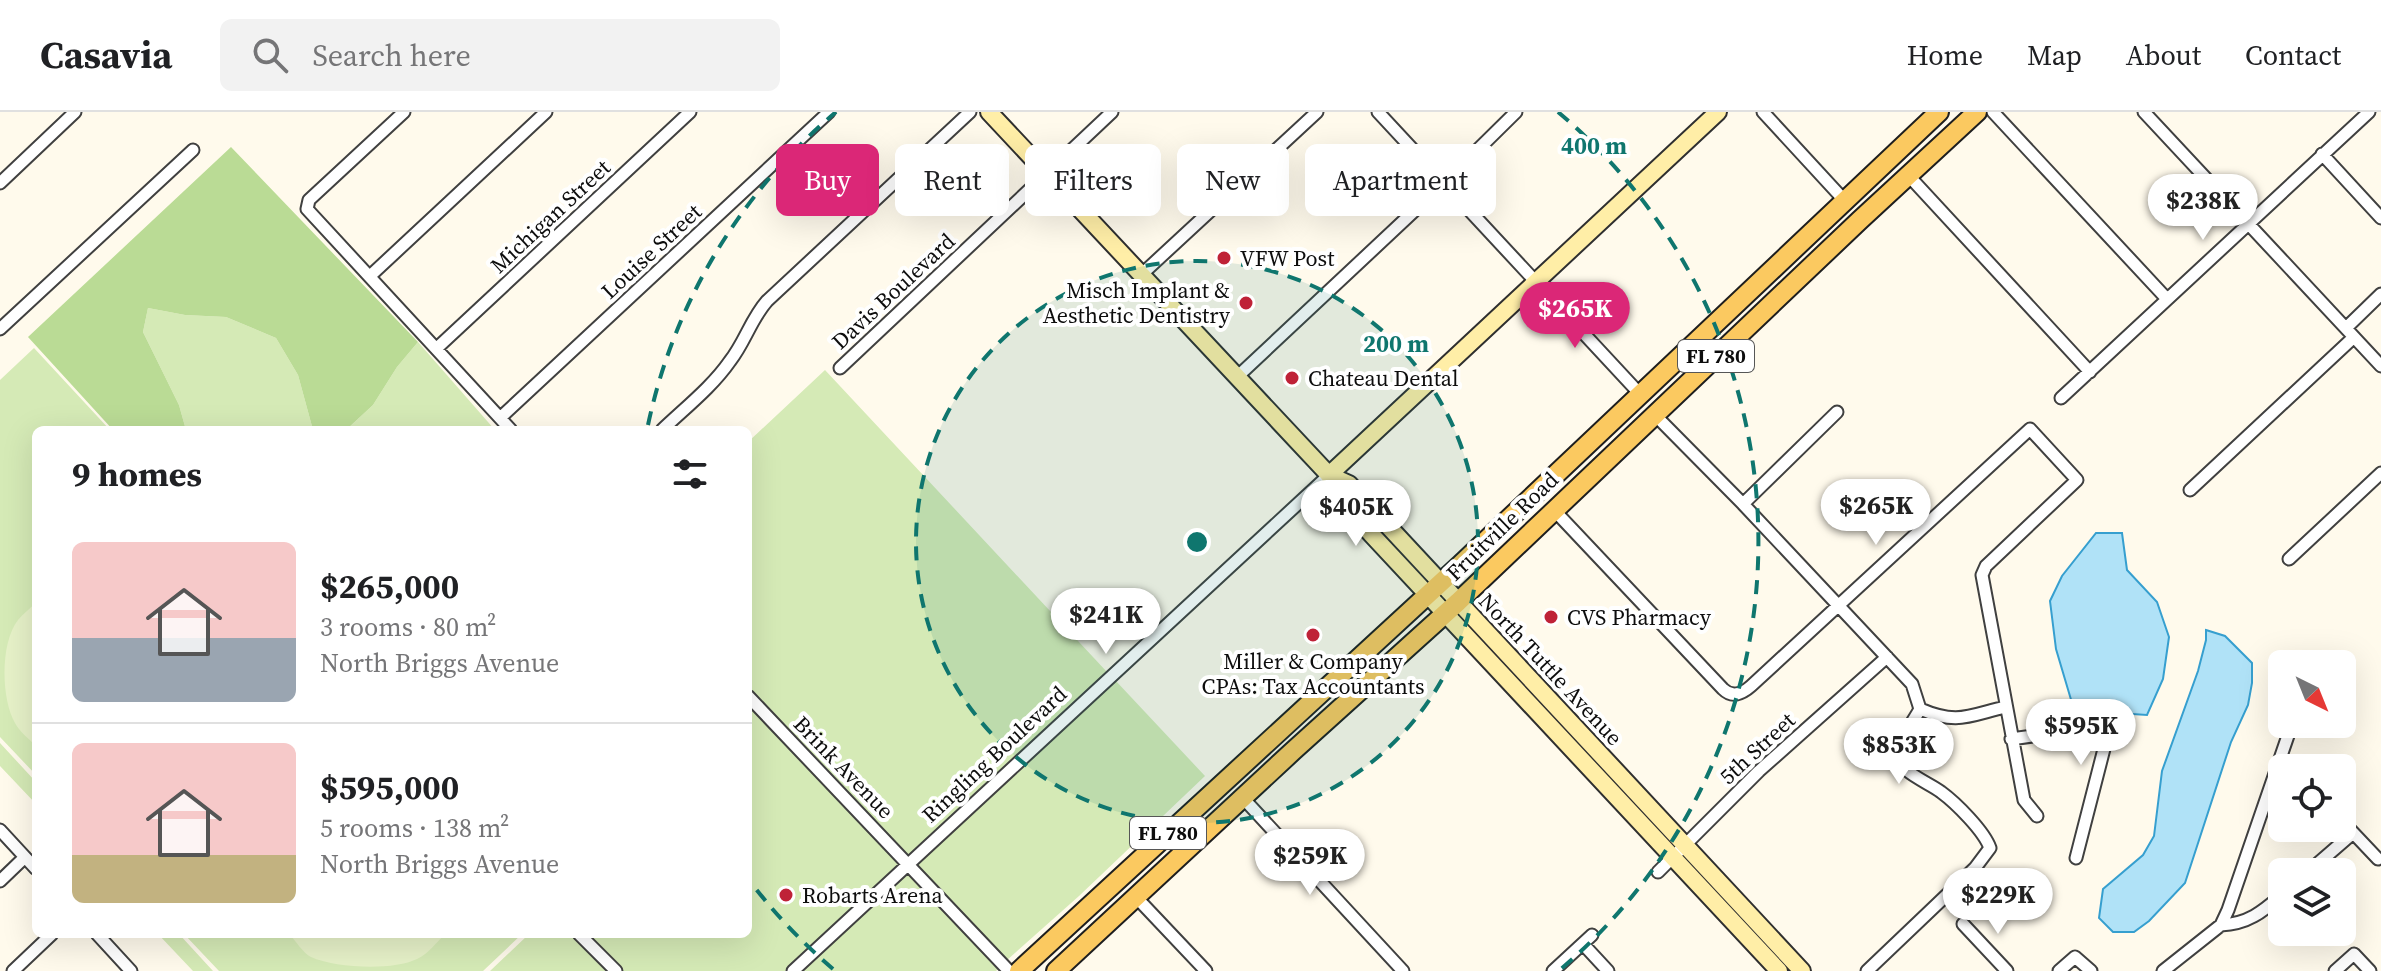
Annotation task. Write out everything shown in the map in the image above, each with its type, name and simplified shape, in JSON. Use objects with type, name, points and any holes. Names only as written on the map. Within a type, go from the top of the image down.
[{"type":"main road","name":"North Tuttle Avenue","points":[[989,112],[1025,150]]},
{"type":"main road","name":"Ringling Boulevard","points":[[1329,475],[1718,112]]},
{"type":"main road","name":"Fruitville Road","points":[[1019,971],[1433,588],[1939,112]]},
{"type":"main road","name":"Fruitville Road","points":[[1056,971],[1451,608],[1977,112]]},
{"type":"main road","name":"North Tuttle Avenue","points":[[1086,216],[1329,475],[1336,494],[1433,588],[1680,852],[1802,971]]},
{"type":"main road","points":[[1654,414],[1653,404],[1659,388],[1678,357]]},
{"type":"main road","name":"North Tuttle Avenue","points":[[1680,852],[1779,971]]},
{"type":"street","points":[[0,183],[75,112]]},
{"type":"street","points":[[404,112],[307,205],[310,213],[507,426]]},
{"type":"street","points":[[370,276],[546,112]]},
{"type":"street","name":"Michigan Street","points":[[437,348],[690,112]]},
{"type":"street","name":"Louise Street","points":[[500,418],[829,112]]},
{"type":"street","points":[[666,426],[724,369],[740,347],[755,315],[767,301],[970,112]]},
{"type":"street","name":"Davis Boulevard","points":[[1078,144],[1112,112]]},
{"type":"street","points":[[1141,275],[1317,112]]},
{"type":"street","points":[[1378,112],[1408,144]]},
{"type":"street","points":[[1484,144],[1516,112]]},
{"type":"street","points":[[1763,112],[1844,200]]},
{"type":"street","points":[[1993,112],[2167,299]]},
{"type":"street","points":[[2144,112],[2381,366]]},
{"type":"street","points":[[2061,398],[2369,112]]},
{"type":"street","points":[[0,329],[193,150]]},
{"type":"street","points":[[2322,154],[2381,218]]},
{"type":"street","points":[[1908,175],[2090,372]]},
{"type":"street","name":"Davis Boulevard","points":[[840,368],[1025,195]]},
{"type":"street","points":[[1237,377],[1409,216]]},
{"type":"street","points":[[1475,216],[1639,393]]},
{"type":"street","points":[[2190,490],[2350,332],[2381,294]]},
{"type":"street","points":[[1743,504],[1837,412]]},
{"type":"street","points":[[1654,414],[1912,684],[1920,709],[1898,743],[1897,758],[1905,769],[1951,800],[1983,835],[1990,848],[1975,868],[1867,971]]},
{"type":"street","points":[[1554,510],[1723,689],[1729,694],[1736,694],[1751,686],[2030,429],[2077,480],[1983,570],[1982,575],[2024,800],[2037,816]]},
{"type":"street","points":[[2289,559],[2381,473]]},
{"type":"street","name":"Ringling Boulevard","points":[[793,971],[1329,475]]},
{"type":"street","name":"5th Street","points":[[1658,872],[1759,771],[1887,657]]},
{"type":"street","name":"Brink Avenue","points":[[752,700],[1009,971]]},
{"type":"street","points":[[1920,709],[1942,718],[1956,719],[2005,707]]},
{"type":"street","points":[[2011,739],[2076,730],[2104,741],[2076,858]]},
{"type":"street","points":[[2163,971],[2221,925],[2268,792]]},
{"type":"street","points":[[1243,798],[1403,971]]},
{"type":"street","points":[[0,830],[32,865]]},
{"type":"street","points":[[2356,836],[2378,859]]},
{"type":"street","points":[[2324,858],[2343,842]]},
{"type":"street","points":[[0,881],[25,857]]},
{"type":"street","points":[[1136,897],[1206,971]]},
{"type":"street","points":[[2221,925],[2238,924],[2258,916],[2268,907]]},
{"type":"street","points":[[1963,924],[2007,971]]},
{"type":"street","points":[[13,971],[48,938]]},
{"type":"street","points":[[100,938],[127,970]]},
{"type":"street","points":[[583,938],[616,971]]},
{"type":"street","points":[[1553,971],[1587,939],[1608,971]]},
{"type":"street","points":[[2335,971],[2354,954],[2370,971]]},
{"type":"street","points":[[2059,971],[2075,957],[2084,970]]},
{"type":"green space","points":[[231,147],[418,342],[397,367],[373,405],[350,426],[312,426],[298,375],[276,338],[226,317],[185,315],[148,308],[143,332],[179,405],[185,426],[109,426],[28,337]]},
{"type":"green space","points":[[148,308],[185,315],[226,317],[276,338],[298,375],[312,426],[185,426],[179,405],[143,332]]},
{"type":"green space","points":[[418,342],[492,426],[350,426],[373,405],[397,367]]},
{"type":"green space","points":[[34,348],[106,426],[32,426],[32,771],[0,737],[0,380]]},
{"type":"green space","points":[[825,370],[1107,672],[908,856],[752,693],[752,438]]},
{"type":"green space","points":[[32,607],[32,742],[19,729],[10,713],[5,686],[8,642],[20,618]]},
{"type":"green space","points":[[1115,680],[1205,776],[1006,961],[915,864]]},
{"type":"green space","points":[[752,707],[901,863],[785,971],[623,971],[590,938],[752,938]]},
{"type":"green space","points":[[0,743],[32,778],[32,800],[0,766]]},
{"type":"green space","points":[[908,871],[999,968],[996,971],[801,971]]},
{"type":"green space","points":[[162,938],[183,938],[213,971],[193,971]]},
{"type":"green space","points":[[188,938],[518,938],[483,971],[219,971]]},
{"type":"green space","points":[[292,938],[441,938],[417,959],[394,965],[364,967],[334,964],[311,957]]},
{"type":"green space","points":[[525,938],[576,938],[609,971],[490,971]]},
{"type":"water","points":[[2096,533],[2122,533],[2127,570],[2157,602],[2169,637],[2163,679],[2147,715],[2117,713],[2072,703],[2056,649],[2050,601],[2062,576]]},
{"type":"water","points":[[2206,630],[2225,636],[2252,663],[2248,705],[2231,742],[2185,883],[2149,921],[2134,932],[2113,932],[2099,918],[2103,889],[2143,855],[2154,836],[2162,771],[2198,671]]},
{"type":"place","name":"VFW Post","points":[[1224,258]]},
{"type":"place","name":"Misch Implant & Aesthetic Dentistry","points":[[1246,303]]},
{"type":"place","name":"Chateau Dental","points":[[1292,378]]},
{"type":"place","name":"CVS Pharmacy","points":[[1551,617]]},
{"type":"place","name":"Miller & Company CPAs: Tax Accountants","points":[[1313,635]]},
{"type":"place","name":"Robarts Arena","points":[[786,895]]}]
